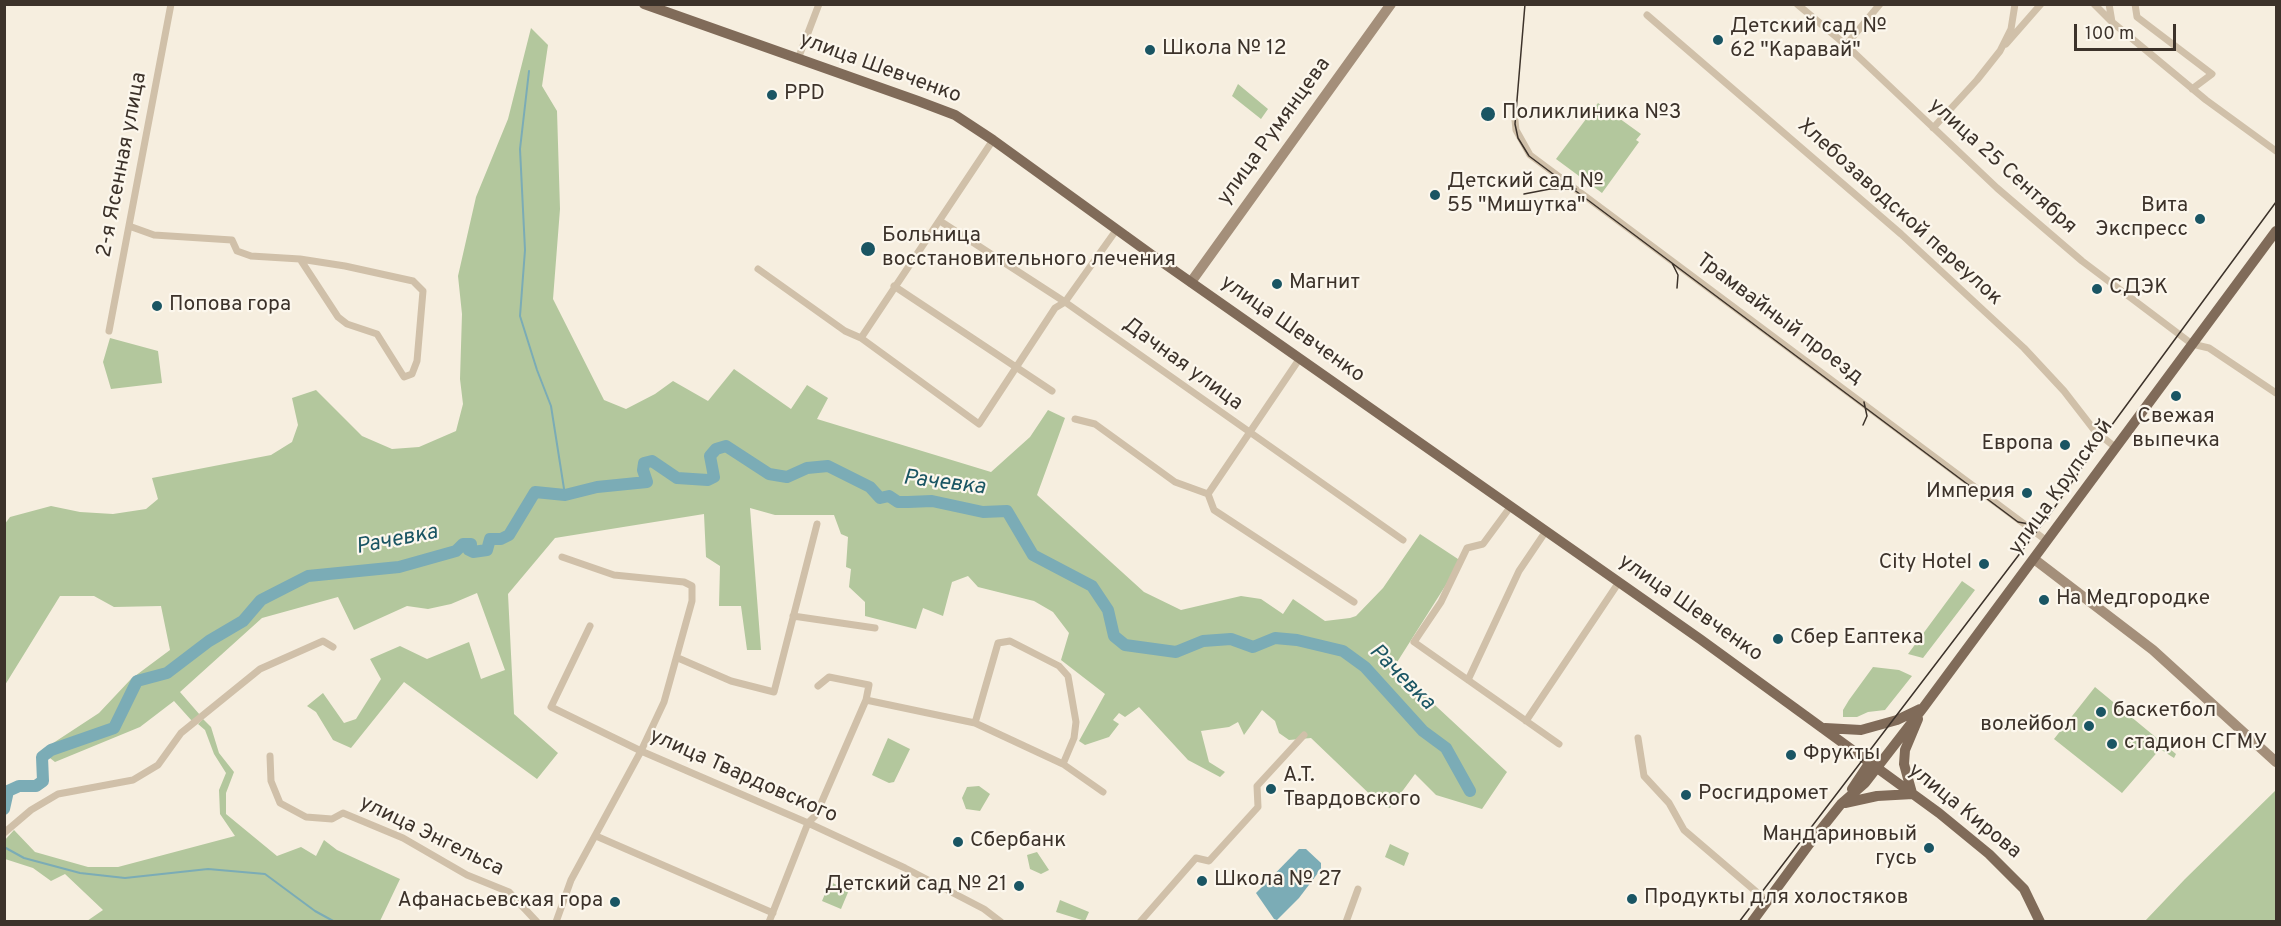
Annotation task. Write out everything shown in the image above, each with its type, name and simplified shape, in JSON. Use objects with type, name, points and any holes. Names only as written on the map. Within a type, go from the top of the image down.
[{"type":"main road","name":"улица Шевченко","points":[[644,4],[955,115],[1619,582],[1874,765]]},
{"type":"main road","name":"улица Румянцева","points":[[1191,282],[1391,4]]},
{"type":"main road","name":"улица Крупской","points":[[1752,921],[1841,804],[1865,783],[1874,765],[1923,708],[2277,231]]},
{"type":"main road","points":[[2034,559],[2153,650],[2277,762]]},
{"type":"main road","points":[[1823,728],[1861,730],[1897,720],[1923,708]]},
{"type":"main road","points":[[1841,804],[1867,798],[1913,794],[1906,778],[1905,750],[1923,708]]},
{"type":"main road","name":"улица Кирова","points":[[1874,765],[1989,854],[2024,889],[2040,921]]},
{"type":"street","name":"2-я Ясенная улица","points":[[108,331],[171,4]]},
{"type":"street","points":[[798,59],[819,4]]},
{"type":"street","name":"улица 25 Сентября","points":[[1797,4],[1846,45],[1933,128],[2082,261],[2192,344],[2209,348],[2277,393]]},
{"type":"street","points":[[1846,45],[1880,4]]},
{"type":"street","points":[[2000,51],[2011,29],[2015,4]]},
{"type":"street","points":[[1933,128],[2041,4]]},
{"type":"street","points":[[2094,4],[2112,22],[2192,89],[2277,152]]},
{"type":"street","points":[[2109,4],[2112,22]]},
{"type":"street","points":[[2135,4],[2137,17],[2212,74],[2192,89]]},
{"type":"street","name":"Хлебозаводской переулок","points":[[1647,15],[1909,242],[2024,348],[2064,391],[2095,431],[2115,447]]},
{"type":"street","name":"Трамвайный проезд","points":[[1514,111],[1516,130],[1530,155],[2047,541]]},
{"type":"street","points":[[861,338],[993,140]]},
{"type":"street","name":"Дачная улица","points":[[940,221],[1065,302],[1403,540]]},
{"type":"street","points":[[129,226],[154,235],[232,240],[237,251],[251,256],[300,259],[398,276],[413,281],[423,291],[417,361],[412,374],[404,377],[377,334],[367,328],[347,324],[338,317],[300,259]]},
{"type":"street","points":[[758,269],[846,331],[861,338],[979,424],[1054,308],[1065,302],[1117,229]]},
{"type":"street","points":[[894,286],[1052,391]]},
{"type":"street","points":[[1208,494],[1300,358]]},
{"type":"street","points":[[1075,419],[1095,424],[1175,482],[1208,494],[1214,510],[1354,602]]},
{"type":"street","points":[[1511,506],[1484,544],[1467,548],[1441,602],[1414,642],[1559,744]]},
{"type":"street","points":[[678,658],[731,681],[774,692],[817,524]]},
{"type":"street","points":[[1468,680],[1519,571],[1546,531]]},
{"type":"street","points":[[556,921],[571,880],[641,751],[664,702],[692,601],[692,586],[684,582],[614,575],[562,557]]},
{"type":"street","points":[[1526,721],[1619,582]]},
{"type":"street","points":[[793,616],[875,628]]},
{"type":"street","name":"улица Твардовского","points":[[590,626],[551,707],[641,751],[808,823],[950,890],[1001,921]]},
{"type":"street","points":[[975,723],[998,643],[1010,640],[1059,666],[1068,676],[1076,722],[1074,738],[1063,764]]},
{"type":"street","points":[[4,832],[31,810],[58,794],[132,780],[158,765],[181,733],[260,669],[323,641],[333,647]]},
{"type":"street","points":[[769,921],[808,823],[816,815],[866,700],[869,685],[830,677],[818,686]]},
{"type":"street","points":[[866,700],[975,723],[1063,764],[1103,792]]},
{"type":"street","points":[[1140,921],[1196,858],[1209,861],[1258,807],[1257,786],[1304,735]]},
{"type":"street","points":[[1638,738],[1644,776],[1669,803],[1684,830],[1767,901]]},
{"type":"street","name":"улица Энгельса","points":[[270,756],[271,781],[280,803],[306,818],[332,819],[343,813],[403,838],[467,875],[509,892],[537,921]]},
{"type":"street","points":[[596,836],[773,913]]},
{"type":"street","points":[[1346,921],[1358,889]]},
{"type":"green space","points":[[531,28],[548,45],[542,86],[557,111],[560,209],[553,299],[604,400],[626,409],[655,394],[673,381],[708,401],[734,369],[791,409],[807,385],[828,398],[817,419],[991,472],[1030,437],[1048,410],[1065,418],[1037,495],[1144,592],[1181,610],[1241,596],[1261,599],[1283,614],[1293,599],[1325,621],[1350,618],[1356,616],[1383,588],[1420,534],[1461,561],[1394,667],[1507,772],[1482,809],[1436,795],[1415,774],[1390,808],[1380,804],[1311,738],[1289,740],[1279,733],[1275,721],[1262,710],[1244,735],[1238,722],[1229,727],[1201,731],[1209,762],[1225,772],[1220,777],[1188,760],[1139,707],[1125,717],[1119,713],[1113,720],[1119,724],[1109,737],[1085,745],[1079,741],[1105,694],[1061,660],[1069,633],[1053,612],[1034,601],[978,587],[968,576],[952,582],[943,616],[923,608],[916,629],[865,616],[865,602],[849,587],[851,569],[846,567],[848,537],[841,534],[834,515],[775,515],[750,508],[761,650],[747,650],[741,606],[719,606],[720,566],[706,557],[704,514],[555,538],[508,594],[514,714],[558,753],[537,779],[404,682],[351,748],[333,740],[316,712],[307,706],[323,693],[344,723],[356,719],[381,679],[370,659],[400,646],[427,659],[469,642],[481,679],[505,670],[477,593],[451,604],[428,609],[407,606],[354,630],[338,597],[262,618],[180,692],[200,715],[192,721],[174,701],[140,727],[55,762],[41,751],[99,713],[131,679],[170,650],[161,606],[114,607],[94,596],[60,596],[5,685],[4,525],[10,517],[51,506],[80,512],[113,514],[146,509],[158,499],[152,478],[271,455],[292,442],[298,425],[292,398],[316,390],[362,436],[392,449],[419,447],[456,431],[463,404],[460,379],[462,314],[458,276],[476,197],[508,119]]},
{"type":"green space","points":[[1238,84],[1268,109],[1261,119],[1232,96]]},
{"type":"green space","points":[[1598,103],[1641,134],[1636,140],[1639,142],[1602,193],[1556,159]]},
{"type":"green space","points":[[110,338],[158,351],[162,383],[111,389],[103,362]]},
{"type":"green space","points":[[1962,581],[1975,590],[1923,658],[1908,654]]},
{"type":"green space","points":[[1873,667],[1899,670],[1912,676],[1885,710],[1868,712],[1857,717],[1843,717],[1843,710],[1849,700]]},
{"type":"green space","name":"стадион СГМУ","points":[[2095,687],[2176,754],[2174,758],[2160,749],[2122,793],[2054,739]]},
{"type":"green space","points":[[203,719],[211,727],[219,753],[234,772],[226,793],[226,814],[277,856],[301,847],[316,856],[324,840],[337,850],[400,879],[380,921],[87,921],[103,910],[65,874],[51,881],[33,868],[5,859],[5,840],[14,830],[35,852],[88,867],[118,867],[235,836],[220,814],[219,790],[226,773],[214,754],[205,730],[198,724]]},
{"type":"green space","points":[[888,738],[910,749],[894,782],[889,783],[872,775]]},
{"type":"green space","points":[[979,786],[990,794],[980,811],[966,809],[962,798],[967,787]]},
{"type":"green space","points":[[2276,790],[2276,921],[2145,921],[2185,879]]},
{"type":"green space","points":[[1390,844],[1409,853],[1404,866],[1385,857]]},
{"type":"green space","points":[[1037,852],[1049,870],[1041,874],[1030,869],[1027,855]]},
{"type":"green space","points":[[830,882],[849,890],[841,909],[822,901]]},
{"type":"green space","points":[[1060,900],[1089,912],[1085,921],[1056,912]]},
{"type":"water","points":[[1299,849],[1306,849],[1321,863],[1321,869],[1299,898],[1277,920],[1274,919],[1256,893]]},
{"type":"waterway","points":[[529,71],[520,149],[525,250],[520,316],[551,406],[565,495]]},
{"type":"waterway","name":"Рачевка","points":[[4,809],[8,791],[19,786],[36,786],[43,781],[42,757],[51,750],[114,728],[137,681],[167,673],[209,641],[243,621],[261,600],[308,576],[399,567],[456,551],[463,544],[471,544],[469,550],[473,552],[487,550],[490,539],[501,539],[509,535],[535,492],[565,495],[597,487],[647,482],[643,470],[644,463],[652,461],[677,478],[708,480],[714,477],[710,456],[716,449],[726,446],[769,474],[787,477],[807,468],[828,466],[870,487],[880,498],[889,496],[898,502],[932,501],[983,512],[1007,511],[1033,555],[1092,586],[1108,610],[1114,636],[1125,645],[1176,652],[1203,641],[1231,639],[1253,647],[1275,638],[1297,640],[1343,651],[1365,667],[1423,731],[1446,748],[1470,791]]},
{"type":"waterway","points":[[4,847],[24,858],[80,873],[125,878],[208,869],[265,874],[315,911],[335,922]]},
{"type":"tram line","points":[[1525,4],[1515,124],[1518,138],[1529,156],[2018,522],[2029,524],[2045,521]]},
{"type":"tram line","points":[[1524,194],[1550,189],[1576,189]]},
{"type":"tram line","points":[[1739,922],[2050,514],[2103,437],[2276,202]]},
{"type":"tram line","points":[[1672,263],[1678,275],[1677,288]]},
{"type":"tram line","points":[[1863,425],[1867,416],[1864,402]]},
{"type":"place","name":"Детский сад № 62 \"Каравай\"","points":[[1718,40]]},
{"type":"place","name":"Школа № 12","points":[[1150,50]]},
{"type":"place","name":"PPD","points":[[772,95]]},
{"type":"place","name":"Поликлиника №3","points":[[1488,114]]},
{"type":"place","name":"Детский сад № 55 \"Мишутка\"","points":[[1435,195]]},
{"type":"place","name":"Вита Экспресс","points":[[2200,219]]},
{"type":"place","name":"Больница восстановительного лечения","points":[[868,249]]},
{"type":"place","name":"Магнит","points":[[1277,284]]},
{"type":"place","name":"СДЭК","points":[[2097,289]]},
{"type":"place","name":"Попова гора","points":[[157,306]]},
{"type":"place","name":"Свежая выпечка","points":[[2176,396]]},
{"type":"place","name":"Европа","points":[[2065,445]]},
{"type":"place","name":"Империя","points":[[2027,493]]},
{"type":"place","name":"City Hotel","points":[[1984,564]]},
{"type":"place","name":"На Медгородке","points":[[2044,600]]},
{"type":"place","name":"Сбер Еаптека","points":[[1778,639]]},
{"type":"place","name":"баскетбол","points":[[2101,712]]},
{"type":"place","name":"волейбол","points":[[2089,726]]},
{"type":"place","name":"стадион СГМУ","points":[[2112,744]]},
{"type":"place","name":"Фрукты","points":[[1791,755]]},
{"type":"place","name":"А.Т. Твардовского","points":[[1271,789]]},
{"type":"place","name":"Росгидромет","points":[[1686,795]]},
{"type":"place","name":"Сбербанк","points":[[958,842]]},
{"type":"place","name":"Мандариновый гусь","points":[[1929,848]]},
{"type":"place","name":"Школа № 27","points":[[1202,881]]},
{"type":"place","name":"Детский сад № 21","points":[[1019,886]]},
{"type":"place","name":"Продукты для холостяков","points":[[1632,899]]},
{"type":"place","name":"Афанасьевская гора","points":[[615,902]]}]
